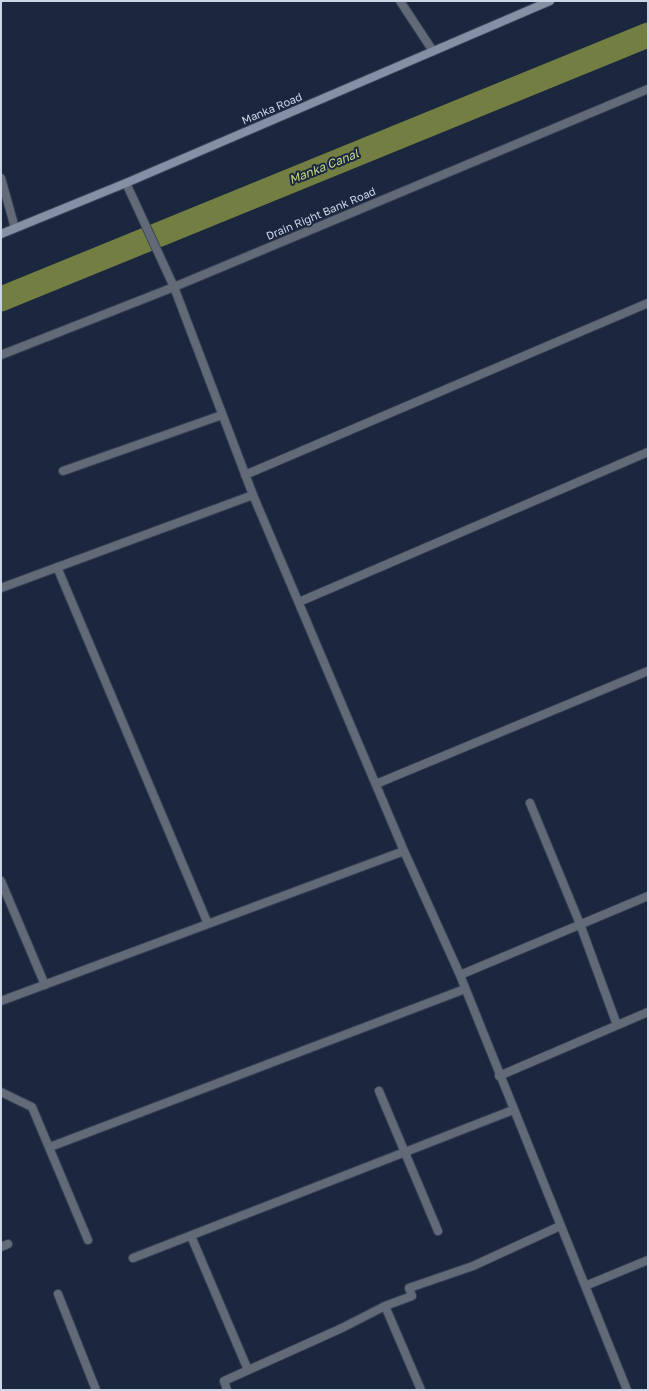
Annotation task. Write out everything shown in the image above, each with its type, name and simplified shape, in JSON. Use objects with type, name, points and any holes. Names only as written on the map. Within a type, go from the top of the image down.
[{"type":"main road","name":"Manka Road","points":[[1,234],[126,183],[550,1]]},
{"type":"street","points":[[400,1],[433,51]]},
{"type":"street","name":"Drain Right Bank Road","points":[[1,355],[174,287],[648,89]]},
{"type":"street","points":[[1,178],[15,228]]},
{"type":"street","points":[[126,183],[160,253],[174,287],[252,495],[299,602],[404,851],[466,989],[499,1076],[627,1390]]},
{"type":"street","points":[[245,475],[648,303]]},
{"type":"street","points":[[63,471],[222,415]]},
{"type":"street","points":[[299,602],[648,452]]},
{"type":"street","points":[[1,588],[252,495]]},
{"type":"street","points":[[57,567],[208,924]]},
{"type":"street","points":[[376,784],[648,671]]},
{"type":"street","points":[[530,803],[580,924],[617,1025]]},
{"type":"street","points":[[1,1001],[404,851]]},
{"type":"street","points":[[1,881],[44,985]]},
{"type":"street","points":[[460,975],[648,896]]},
{"type":"street","points":[[50,1147],[466,989]]},
{"type":"street","points":[[499,1076],[648,1012]]},
{"type":"street","points":[[379,1091],[438,1231]]},
{"type":"street","points":[[1,1092],[32,1107],[88,1240]]},
{"type":"street","points":[[133,1258],[513,1110]]},
{"type":"street","points":[[227,1390],[224,1381],[342,1328],[385,1306],[412,1296],[409,1288],[473,1266],[560,1226]]},
{"type":"street","points":[[191,1236],[248,1370]]},
{"type":"street","points":[[585,1286],[648,1260]]},
{"type":"street","points":[[58,1294],[96,1390]]},
{"type":"street","points":[[385,1306],[421,1390]]},
{"type":"waterway","name":"Manka Canal","points":[[1,299],[648,35]]}]
